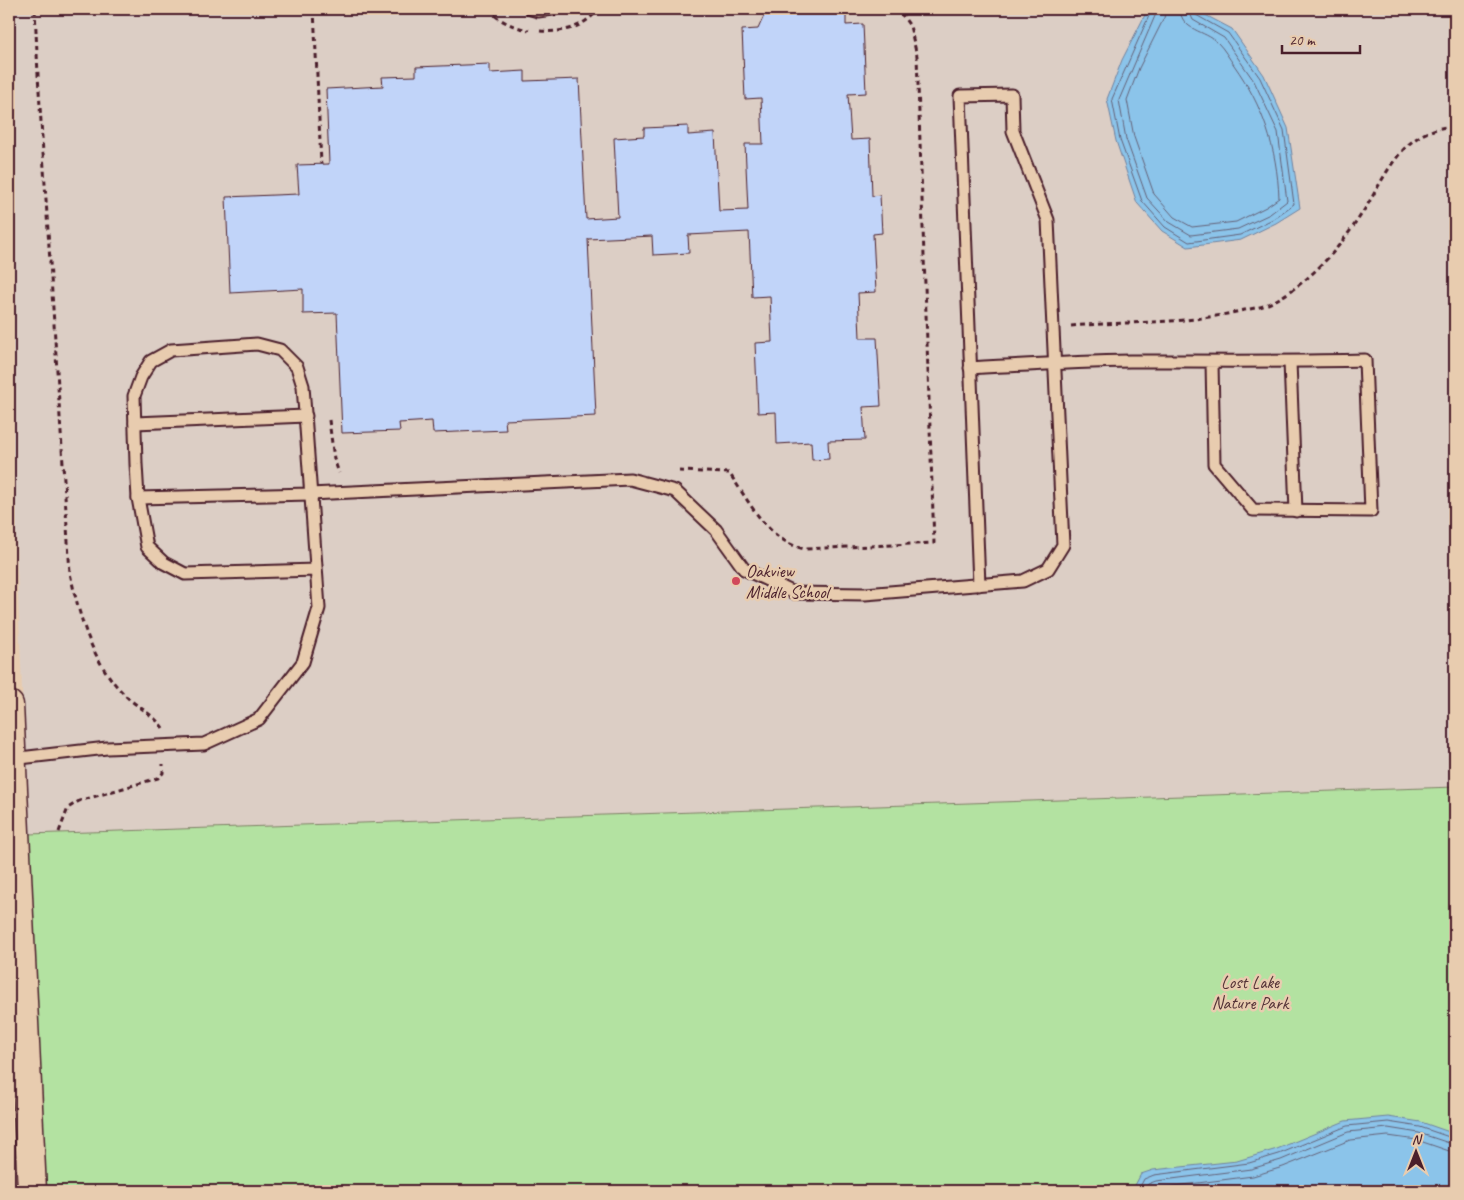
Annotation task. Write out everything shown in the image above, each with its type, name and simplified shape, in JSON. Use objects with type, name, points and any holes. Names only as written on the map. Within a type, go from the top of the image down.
[{"type":"street","points":[[9,705],[32,1191]]},
{"type":"lane","points":[[531,9],[553,9]]},
{"type":"lane","points":[[138,498],[310,494],[630,479],[675,491],[716,530],[744,569],[794,593],[866,594],[979,585],[1023,581],[1048,569],[1063,545],[1048,220],[1013,131],[1012,95],[960,96],[979,585]]},
{"type":"lane","points":[[11,759],[107,748],[204,744],[259,719],[303,662],[319,608],[304,386],[297,367],[280,350],[257,344],[212,345],[171,350],[151,361],[141,377],[134,396],[138,498],[147,547],[164,563],[185,574],[316,570]]},
{"type":"lane","points":[[970,368],[1054,364],[1365,360],[1371,511],[1253,510],[1214,464],[1212,362]]},
{"type":"lane","points":[[1290,362],[1296,510]]},
{"type":"lane","points":[[135,422],[306,416]]},
{"type":"path","points":[[35,9],[70,573],[78,612],[99,660],[128,698],[158,721],[163,728],[163,773],[158,778],[79,801],[68,808],[59,832]]},
{"type":"path","points":[[314,9],[322,164]]},
{"type":"path","points":[[676,470],[729,473],[763,522],[779,539],[792,546],[805,549],[934,543],[917,56],[910,26],[898,9]]},
{"type":"path","points":[[1053,328],[1191,320],[1266,304],[1300,284],[1332,252],[1361,215],[1399,153],[1416,138],[1446,127],[1455,126]]},
{"type":"path","points":[[329,420],[334,459],[338,472],[342,475]]},
{"type":"shaded area","name":"Oakview Middle School","points":[[9,9],[1455,9],[1455,787],[28,834],[9,375]]},
{"type":"green space","name":"Lost Lake Nature Park","points":[[1455,787],[1455,1191],[41,1191],[28,834]]},
{"type":"water","points":[[1154,9],[1194,9],[1232,29],[1264,75],[1288,128],[1300,208],[1276,223],[1241,240],[1188,247],[1162,231],[1137,203],[1116,141],[1107,99],[1122,60],[1147,11]]},
{"type":"water","points":[[1388,1117],[1421,1122],[1455,1134],[1455,1191],[1132,1191],[1141,1174],[1153,1170],[1237,1161],[1277,1149],[1345,1121]]},
{"type":"building","points":[[767,9],[846,9],[846,25],[863,24],[866,93],[848,94],[851,140],[870,139],[872,196],[880,195],[882,233],[873,234],[876,292],[858,293],[860,338],[877,338],[881,406],[863,407],[865,440],[828,441],[829,459],[812,460],[811,442],[777,444],[776,412],[758,413],[755,343],[772,342],[770,296],[752,297],[749,232],[688,235],[689,253],[653,255],[652,236],[588,239],[596,416],[505,420],[506,430],[433,433],[432,421],[399,423],[400,431],[342,433],[337,313],[303,314],[303,289],[230,293],[226,197],[299,194],[297,165],[329,164],[326,89],[383,86],[382,77],[416,76],[416,67],[490,64],[490,73],[525,71],[525,81],[579,79],[586,219],[618,217],[614,138],[644,136],[644,128],[688,126],[688,135],[715,133],[719,211],[748,210],[745,144],[763,144],[761,98],[745,99],[742,30],[758,29]]},
{"type":"place","name":"Oakview Middle School","points":[[736,581]]}]
